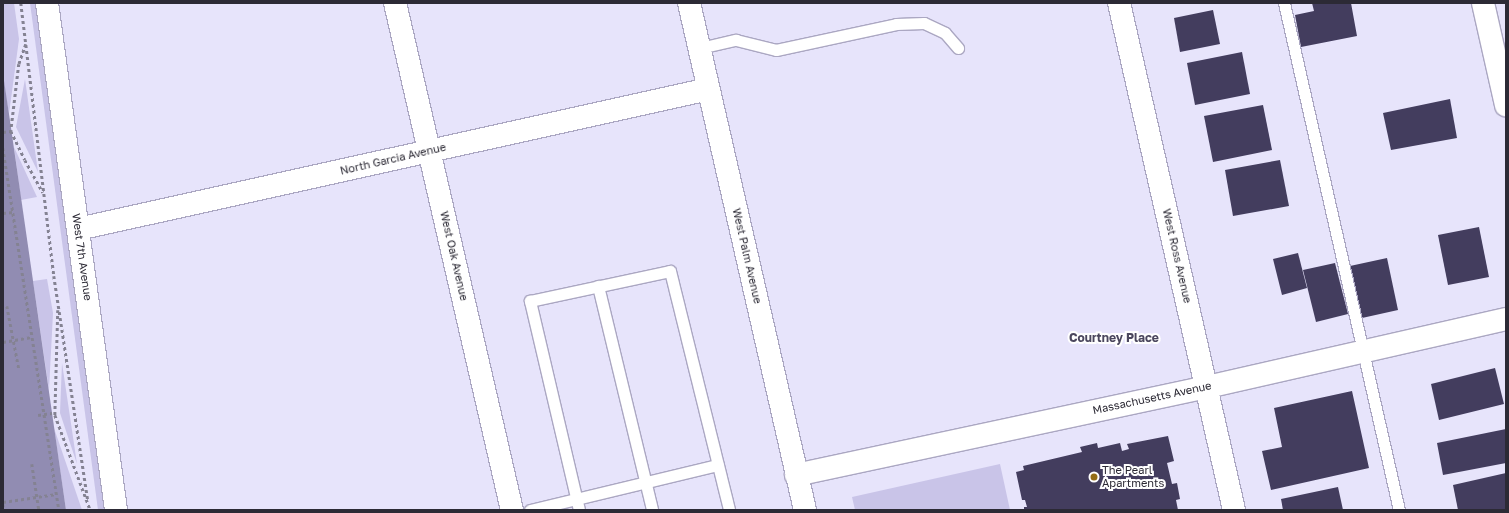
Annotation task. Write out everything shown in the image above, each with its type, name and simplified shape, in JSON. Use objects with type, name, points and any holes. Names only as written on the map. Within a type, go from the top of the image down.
[{"type":"street","name":"West 7th Avenue","points":[[47,3],[116,510]]},
{"type":"street","name":"West Oak Avenue","points":[[395,3],[512,510]]},
{"type":"street","name":"West Palm Avenue","points":[[689,3],[804,510]]},
{"type":"street","name":"West Ross Avenue","points":[[1119,3],[1234,510]]},
{"type":"street","points":[[1483,3],[1506,105]]},
{"type":"street","name":"North Garcia Avenue","points":[[78,229],[709,89]]},
{"type":"street","name":"Massachusetts Avenue","points":[[796,475],[1207,386],[1506,319]]},
{"type":"lane","points":[[1284,3],[1399,510]]},
{"type":"lane","points":[[700,48],[736,40],[776,50],[896,24],[924,23],[946,33],[958,48]]},
{"type":"lane","points":[[579,510],[530,301],[670,271],[729,510]]},
{"type":"lane","points":[[598,286],[652,510]]},
{"type":"lane","points":[[530,510],[718,465]]},
{"type":"path","points":[[21,3],[58,304],[90,509]]},
{"type":"path","points":[[26,44],[19,64],[11,131],[24,160],[44,193]]},
{"type":"path","points":[[3,132],[11,131]]},
{"type":"path","points":[[3,148],[59,510]]},
{"type":"path","points":[[3,214],[13,212]]},
{"type":"path","points":[[58,304],[55,415],[90,509]]},
{"type":"path","points":[[7,306],[19,369]]},
{"type":"path","points":[[3,342],[32,337]]},
{"type":"path","points":[[38,415],[52,413]]},
{"type":"path","points":[[32,464],[39,510]]},
{"type":"path","points":[[4,510],[3,503],[56,494]]},
{"type":"shaded area","points":[[3,3],[14,3],[19,39],[9,114],[3,77]]},
{"type":"shaded area","points":[[30,3],[37,3],[105,510],[98,510]]},
{"type":"shaded area","points":[[3,74],[9,114],[66,510],[3,510]]},
{"type":"shaded area","points":[[25,79],[38,172],[16,127]]},
{"type":"shaded area","points":[[14,147],[37,197],[21,200]]},
{"type":"shaded area","points":[[47,279],[53,313],[49,390],[33,281]]},
{"type":"shaded area","points":[[62,363],[77,464],[60,413]]},
{"type":"shaded area","points":[[54,428],[82,510],[66,510]]},
{"type":"shaded area","points":[[1000,464],[1010,510],[855,510],[852,497]]},
{"type":"building","points":[[1312,3],[1351,3],[1357,36],[1301,47],[1295,15],[1314,11]]},
{"type":"building","points":[[1213,10],[1220,44],[1180,52],[1174,18]]},
{"type":"building","points":[[1242,52],[1250,94],[1195,105],[1187,63]]},
{"type":"building","points":[[1450,99],[1457,138],[1391,150],[1383,113]]},
{"type":"building","points":[[1263,105],[1272,150],[1213,162],[1204,116]]},
{"type":"building","points":[[1280,160],[1289,206],[1233,216],[1225,170]]},
{"type":"building","points":[[1479,227],[1489,277],[1448,285],[1438,235]]},
{"type":"building","points":[[1298,253],[1307,288],[1282,295],[1273,259]]},
{"type":"building","points":[[1387,258],[1398,310],[1362,318],[1350,266]]},
{"type":"building","points":[[1335,263],[1348,314],[1316,322],[1303,270]]},
{"type":"building","points":[[1495,368],[1504,404],[1439,420],[1431,384]]},
{"type":"building","points":[[1352,391],[1369,468],[1271,490],[1262,451],[1282,447],[1274,408]]},
{"type":"building","points":[[1506,429],[1506,463],[1443,475],[1437,443]]},
{"type":"building","name":"The Pearl Apartments","points":[[1168,436],[1174,461],[1167,463],[1172,484],[1177,483],[1180,499],[1176,500],[1178,510],[1024,510],[1024,507],[1027,507],[1025,500],[1022,500],[1016,472],[1024,470],[1023,466],[1082,452],[1080,447],[1097,443],[1098,448],[1120,443],[1122,451],[1129,449],[1127,444]]},
{"type":"building","points":[[1506,473],[1506,509],[1458,510],[1453,485]]},
{"type":"building","points":[[1338,487],[1343,510],[1283,510],[1281,499]]},
{"type":"place","name":"The Pearl Apartments","points":[[1094,477]]},
{"type":"district","name":"Courtney Place","points":[[1114,338]]}]
